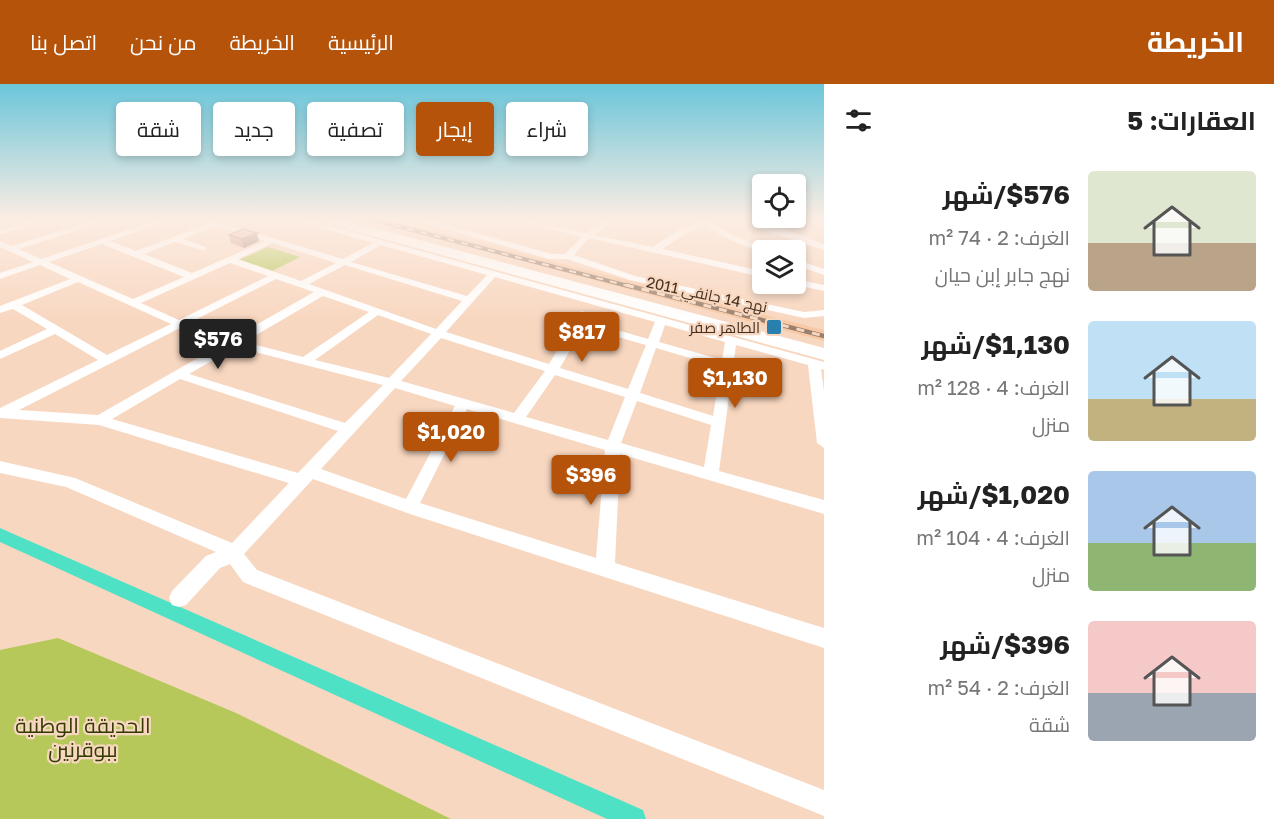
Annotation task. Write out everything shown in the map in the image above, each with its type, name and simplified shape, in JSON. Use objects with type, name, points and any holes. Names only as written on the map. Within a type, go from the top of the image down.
[{"type":"highway","points":[[442,252],[821,361]]},
{"type":"highway","points":[[467,252],[824,348]]},
{"type":"street","points":[[24,252],[180,324],[235,343],[392,383],[824,507]]},
{"type":"street","points":[[0,276],[69,252]]},
{"type":"street","points":[[128,252],[193,277]]},
{"type":"street","points":[[134,255],[141,252]]},
{"type":"street","points":[[133,303],[248,252]]},
{"type":"street","points":[[308,252],[469,300]]},
{"type":"street","points":[[301,285],[362,252]]},
{"type":"street","points":[[417,252],[730,340],[821,361],[824,443]]},
{"type":"street","name":"نهج 14 جانفي 2011","points":[[534,252],[568,256],[633,278],[821,317]]},
{"type":"street","points":[[568,256],[572,252]]},
{"type":"street","points":[[666,252],[752,272]]},
{"type":"street","points":[[231,260],[438,333],[717,422]]},
{"type":"street","points":[[806,266],[824,272]]},
{"type":"street","points":[[179,598],[213,562],[233,554],[307,477],[493,274]]},
{"type":"street","points":[[1,413],[275,276]]},
{"type":"street","points":[[0,310],[81,278]]},
{"type":"street","points":[[806,284],[824,288]]},
{"type":"street","points":[[100,420],[320,293]]},
{"type":"street","points":[[517,419],[552,370],[592,301]]},
{"type":"street","points":[[14,305],[106,360]]},
{"type":"street","points":[[305,361],[376,312]]},
{"type":"street","points":[[605,568],[613,445],[661,321]]},
{"type":"street","points":[[579,322],[726,365]]},
{"type":"street","points":[[0,355],[55,330]]},
{"type":"street","points":[[711,474],[730,340]]},
{"type":"street","points":[[179,375],[350,430]]},
{"type":"street","points":[[410,507],[463,404]]},
{"type":"street","points":[[1,413],[100,420],[410,507],[824,638]]},
{"type":"street","points":[[0,467],[69,482],[220,545],[233,554],[250,576],[824,803]]},
{"type":"shaded area","points":[[488,252],[517,252],[824,330],[824,341]]},
{"type":"green space","points":[[256,252],[285,252],[300,257],[272,271],[239,260]]},
{"type":"green space","name":"الحديقة الوطنية ببوقرنين","points":[[58,638],[236,713],[451,819],[0,819],[0,650]]},
{"type":"waterway","points":[[0,535],[634,819]]},
{"type":"railway","points":[[498,252],[632,287]]},
{"type":"railway","points":[[626,285],[824,336]]},
{"type":"place","name":"الطاهر صفر","points":[[774,327]]}]
